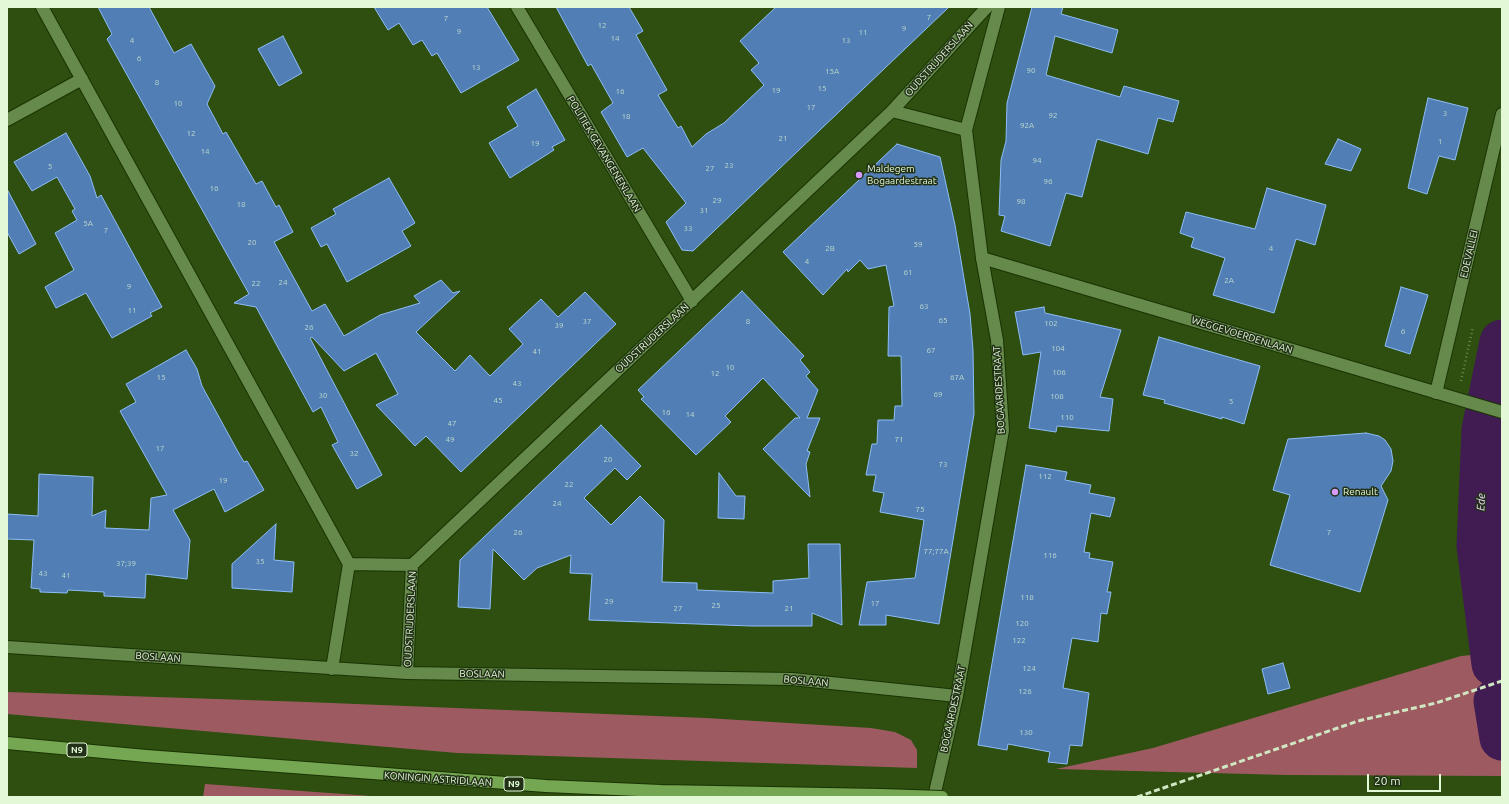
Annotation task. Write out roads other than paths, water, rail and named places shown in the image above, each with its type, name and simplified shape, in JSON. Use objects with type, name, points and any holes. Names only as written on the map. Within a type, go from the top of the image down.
[{"type":"main road","name":"KONINGIN ASTRIDLAAN","points":[[7,743],[170,758],[546,786],[661,791],[942,797]]},
{"type":"street","points":[[42,7],[349,564],[332,669]]},
{"type":"street","name":"POLITIEK GEVANGENENLAAN","points":[[517,7],[692,300]]},
{"type":"street","name":"OUDSTRIJDERSLAAN","points":[[407,673],[412,565],[892,111],[987,7]]},
{"type":"street","name":"BOGAARDESTRAAT","points":[[934,797],[957,696],[1003,430],[997,340],[982,258],[966,130],[999,7]]},
{"type":"street","points":[[7,120],[82,79]]},
{"type":"street","points":[[892,111],[966,130]]},
{"type":"street","name":"EDEVALLEI","points":[[1436,393],[1502,114]]},
{"type":"street","name":"WEGGEVOERDENLAAN","points":[[982,258],[1502,412]]},
{"type":"street","name":"OUDSTRIJDERSLAAN","points":[[349,564],[412,565]]},
{"type":"street","name":"BOSLAAN","points":[[7,647],[407,673],[792,679],[957,696]]},
{"type":"waterway","name":"Ede","points":[[1494,664],[1479,546],[1484,430],[1502,342]]},
{"type":"waterway","name":"Ede","points":[[1496,701],[1502,738]]},
{"type":"railway","points":[[1137,797],[1358,721],[1436,703],[1502,681]]},
{"type":"place","name":"Maldegem Bogaardestraat","points":[[859,175]]},
{"type":"place","name":"Renault","points":[[1335,492]]}]
